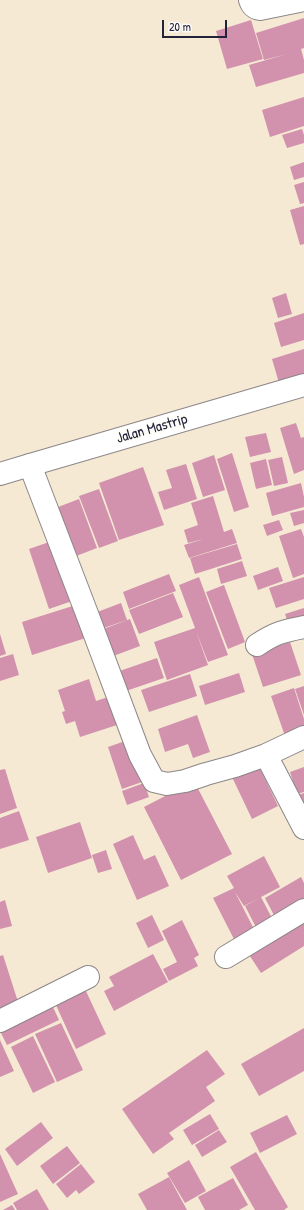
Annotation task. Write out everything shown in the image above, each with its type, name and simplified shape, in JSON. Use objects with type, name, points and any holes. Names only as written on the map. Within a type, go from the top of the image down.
[{"type":"street","points":[[250,0],[255,8],[260,9],[304,0]]},
{"type":"street","name":"Jalan Mastrip","points":[[0,474],[304,385]]},
{"type":"street","points":[[30,465],[140,755],[154,781],[168,784],[184,781],[266,755],[304,737]]},
{"type":"street","points":[[257,645],[270,636],[284,630],[304,627]]},
{"type":"street","points":[[266,755],[304,828]]},
{"type":"street","points":[[226,958],[304,910]]},
{"type":"street","points":[[0,1021],[88,977]]},
{"type":"building","points":[[304,18],[304,48],[301,49],[304,60],[304,73],[256,87],[249,65],[287,54],[264,60],[256,33]]},
{"type":"building","points":[[251,20],[263,59],[227,69],[216,31]]},
{"type":"building","points":[[304,97],[304,126],[270,137],[262,110]]},
{"type":"building","points":[[302,129],[304,143],[287,148],[282,135]]},
{"type":"building","points":[[304,162],[304,177],[294,180],[290,167]]},
{"type":"building","points":[[304,182],[304,203],[300,204],[294,185]]},
{"type":"building","points":[[304,206],[304,244],[300,245],[290,210]]},
{"type":"building","points":[[286,293],[292,314],[278,318],[272,298]]},
{"type":"building","points":[[304,313],[304,340],[281,347],[274,323]]},
{"type":"building","points":[[304,349],[304,375],[279,383],[272,359]]},
{"type":"building","points":[[296,423],[301,438],[304,437],[304,470],[294,474],[280,428]]},
{"type":"building","points":[[266,433],[271,452],[250,457],[245,437]]},
{"type":"building","points":[[232,453],[249,507],[234,512],[217,459]]},
{"type":"building","points":[[214,455],[225,490],[203,497],[192,463]]},
{"type":"building","points":[[282,457],[288,483],[274,486],[268,460]]},
{"type":"building","points":[[266,459],[272,485],[256,489],[250,463]]},
{"type":"building","points":[[186,464],[197,499],[164,510],[158,492],[172,488],[166,470]]},
{"type":"building","points":[[143,467],[164,525],[119,540],[99,483]]},
{"type":"building","points":[[301,483],[304,497],[304,507],[272,516],[266,493]]},
{"type":"building","points":[[99,489],[118,541],[99,548],[79,496]]},
{"type":"building","points":[[213,496],[224,532],[232,529],[237,543],[189,558],[184,545],[204,539],[188,543],[184,530],[198,525],[191,503]]},
{"type":"building","points":[[79,499],[97,548],[71,558],[53,509]]},
{"type":"building","points":[[304,510],[304,523],[294,526],[290,513]]},
{"type":"building","points":[[279,520],[283,530],[267,536],[263,525]]},
{"type":"building","points":[[301,529],[304,537],[304,574],[293,578],[279,536]]},
{"type":"building","points":[[55,540],[75,600],[49,609],[29,549]]},
{"type":"building","points":[[237,544],[242,559],[195,574],[190,558]]},
{"type":"building","points":[[242,561],[247,576],[221,584],[217,569]]},
{"type":"building","points":[[278,567],[283,581],[258,590],[253,576]]},
{"type":"building","points":[[169,574],[176,591],[129,609],[123,592]]},
{"type":"building","points":[[199,577],[228,655],[208,662],[196,631],[208,665],[167,680],[154,642],[195,628],[179,585]]},
{"type":"building","points":[[304,577],[304,599],[276,608],[269,588]]},
{"type":"building","points":[[224,585],[245,642],[228,649],[206,592]]},
{"type":"building","points":[[173,593],[183,617],[139,634],[129,610]]},
{"type":"building","points":[[121,603],[127,620],[98,630],[92,614]]},
{"type":"building","points":[[79,604],[89,637],[32,655],[22,622]]},
{"type":"building","points":[[304,608],[304,621],[289,626],[285,614]]},
{"type":"building","points":[[130,619],[140,646],[108,658],[98,631]]},
{"type":"building","points":[[0,634],[6,654],[0,656]]},
{"type":"building","points":[[290,642],[301,675],[263,687],[252,654]]},
{"type":"building","points":[[13,654],[19,675],[0,681],[0,658]]},
{"type":"building","points":[[157,658],[164,678],[120,693],[114,673]]},
{"type":"building","points":[[239,673],[245,692],[205,705],[199,686]]},
{"type":"building","points":[[190,674],[197,696],[149,712],[141,690]]},
{"type":"building","points":[[89,679],[96,701],[108,697],[117,725],[80,737],[75,721],[66,724],[62,712],[65,711],[58,690]]},
{"type":"building","points":[[304,686],[304,715],[295,689]]},
{"type":"building","points":[[294,688],[304,719],[304,730],[285,736],[271,696]]},
{"type":"building","points":[[197,715],[210,752],[193,758],[188,744],[165,752],[158,729]]},
{"type":"building","points":[[128,740],[142,782],[122,789],[108,747]]},
{"type":"building","points":[[258,764],[278,806],[252,819],[232,777]]},
{"type":"building","points":[[304,767],[304,792],[297,794],[290,772]]},
{"type":"building","points":[[5,769],[17,808],[0,814],[0,770]]},
{"type":"building","points":[[194,781],[232,854],[181,880],[144,807]]},
{"type":"building","points":[[144,783],[149,797],[127,805],[122,791]]},
{"type":"building","points":[[304,793],[304,812],[298,795]]},
{"type":"building","points":[[19,811],[29,840],[0,849],[0,818]]},
{"type":"building","points":[[80,822],[92,858],[48,873],[36,837]]},
{"type":"building","points":[[133,835],[144,860],[155,855],[169,886],[137,900],[113,844]]},
{"type":"building","points":[[106,850],[112,869],[98,873],[92,855]]},
{"type":"building","points":[[264,856],[280,887],[244,906],[235,892],[257,935],[237,945],[213,898],[234,888],[227,876]]},
{"type":"building","points":[[301,877],[304,883],[304,906],[277,921],[265,898]]},
{"type":"building","points":[[261,897],[275,924],[259,933],[245,906]]},
{"type":"building","points":[[5,900],[12,926],[0,929],[0,902]]},
{"type":"building","points":[[304,913],[304,946],[261,973],[246,950]]},
{"type":"building","points":[[152,915],[164,940],[148,948],[136,923]]},
{"type":"building","points":[[182,920],[199,955],[194,958],[198,966],[169,981],[163,969],[177,962],[162,931]]},
{"type":"building","points":[[153,954],[168,982],[114,1011],[104,991],[114,986],[109,977]]},
{"type":"building","points":[[3,955],[20,1008],[0,1014],[0,956]]},
{"type":"building","points":[[85,989],[106,1034],[76,1049],[55,1003]]},
{"type":"building","points":[[52,1005],[59,1020],[7,1045],[0,1031]]},
{"type":"building","points":[[61,1023],[83,1070],[57,1082],[35,1034]]},
{"type":"building","points":[[304,1028],[304,1071],[259,1096],[241,1064]]},
{"type":"building","points":[[33,1036],[55,1082],[33,1093],[11,1047]]},
{"type":"building","points":[[0,1040],[14,1071],[0,1077]]},
{"type":"building","points":[[207,1050],[225,1074],[206,1087],[215,1101],[169,1133],[174,1139],[153,1154],[122,1109]]},
{"type":"building","points":[[210,1114],[219,1129],[192,1145],[183,1130]]},
{"type":"building","points":[[287,1115],[297,1134],[260,1153],[250,1133]]},
{"type":"building","points":[[41,1122],[53,1138],[17,1166],[5,1149]]},
{"type":"building","points":[[219,1130],[227,1142],[202,1157],[195,1145]]},
{"type":"building","points":[[67,1146],[80,1163],[53,1184],[40,1166]]},
{"type":"building","points":[[256,1152],[288,1207],[284,1210],[255,1210],[230,1167]]},
{"type":"building","points":[[0,1154],[18,1194],[0,1202]]},
{"type":"building","points":[[189,1160],[206,1191],[185,1203],[167,1173]]},
{"type":"building","points":[[81,1164],[95,1182],[79,1194],[76,1190],[67,1198],[56,1184]]},
{"type":"building","points":[[169,1177],[187,1210],[147,1210],[138,1194]]},
{"type":"building","points":[[233,1178],[248,1205],[239,1210],[205,1210],[198,1197]]},
{"type":"building","points":[[37,1189],[49,1210],[17,1210],[13,1203]]},
{"type":"building","points":[[12,1205],[15,1210],[3,1210]]}]
